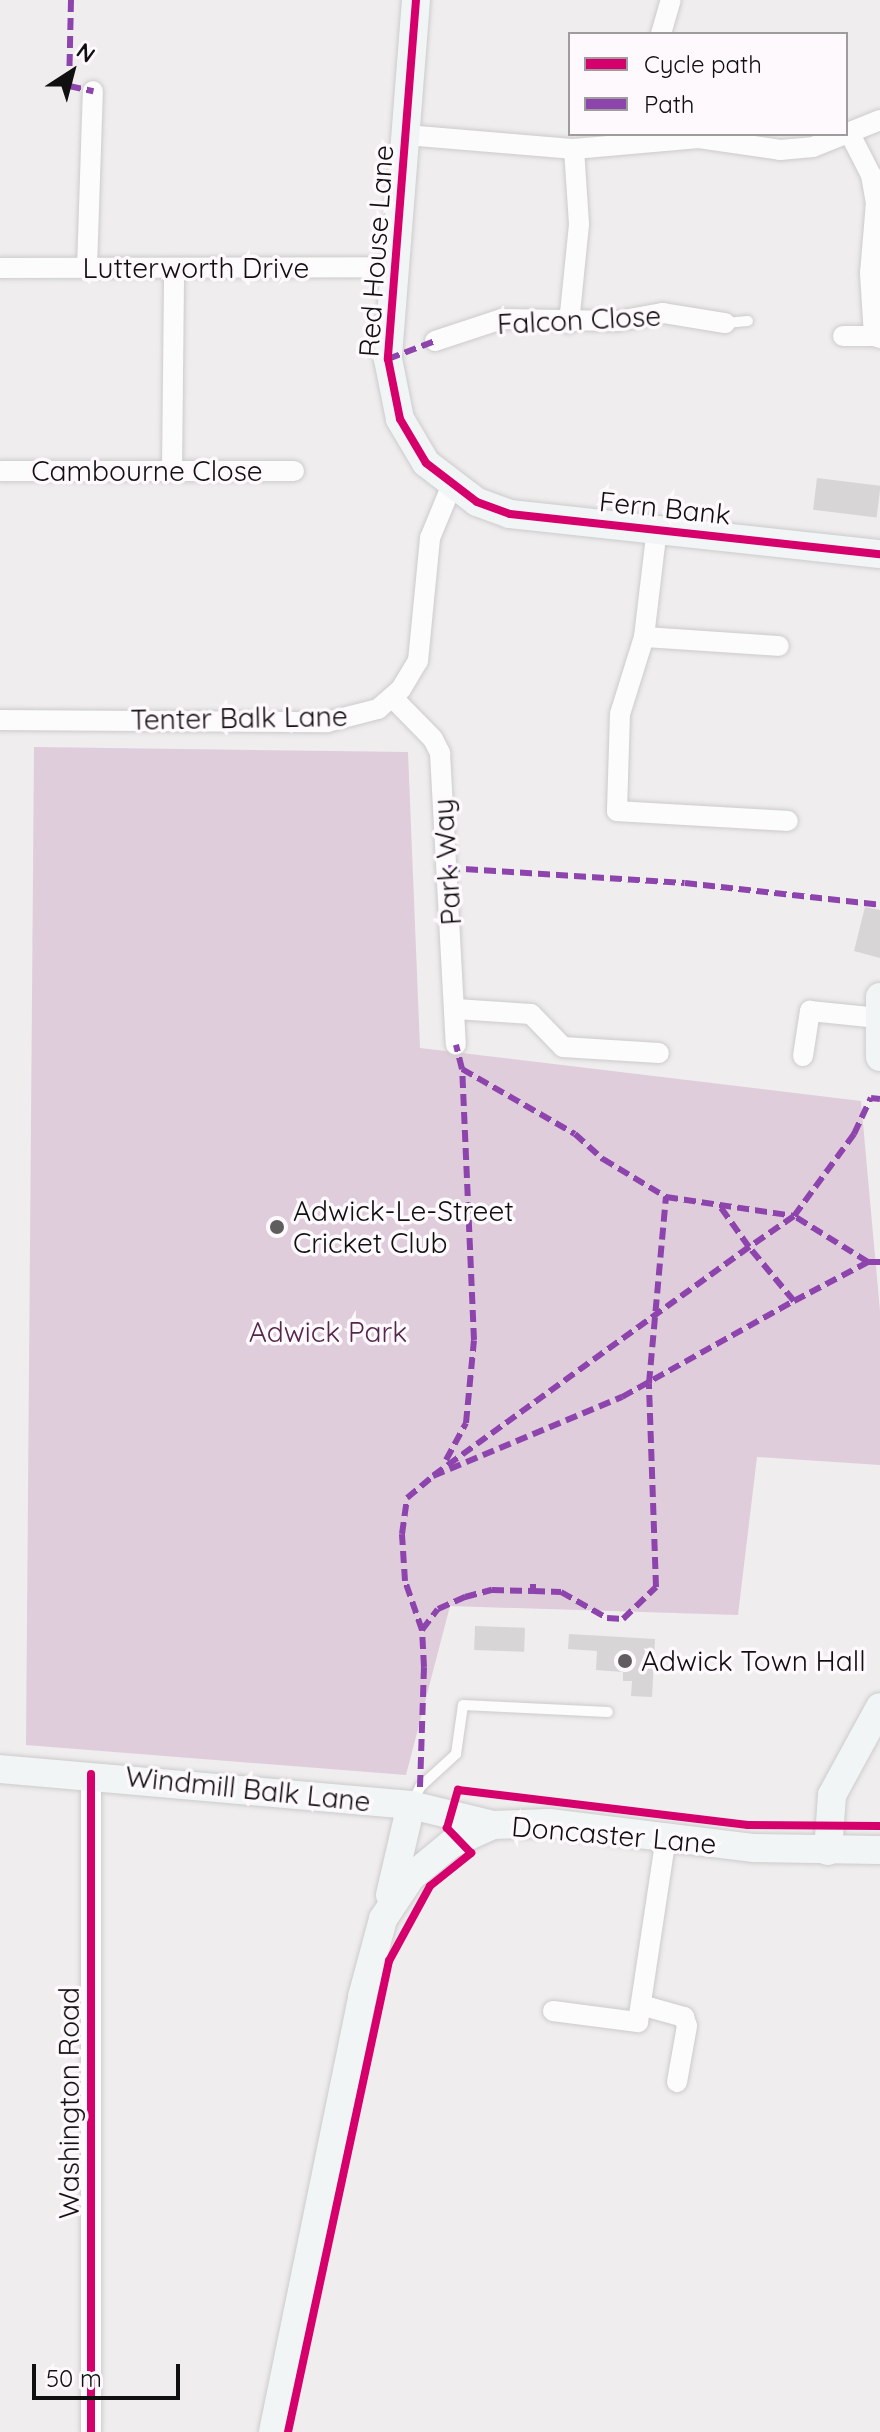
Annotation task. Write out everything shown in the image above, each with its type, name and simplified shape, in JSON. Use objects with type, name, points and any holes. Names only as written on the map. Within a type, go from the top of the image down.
[{"type":"street","name":"Red House Lane","points":[[416,0],[392,267],[391,390],[412,444],[451,487]]},
{"type":"street","points":[[662,32],[671,0]]},
{"type":"street","points":[[87,268],[93,91]]},
{"type":"street","points":[[843,336],[877,337],[870,273],[876,202],[871,175],[850,134],[880,120]]},
{"type":"street","points":[[406,135],[574,149],[665,136],[780,150],[813,147],[844,136]]},
{"type":"street","points":[[569,323],[579,224],[574,149]]},
{"type":"street","name":"Lutterworth Drive","points":[[0,268],[392,267]]},
{"type":"street","points":[[172,471],[174,268]]},
{"type":"street","name":"Falcon Close","points":[[435,341],[502,319],[569,323],[663,313],[725,323]]},
{"type":"street","name":"Cambourne Close","points":[[0,471],[294,471]]},
{"type":"street","name":"Fern Bank","points":[[451,487],[510,514],[880,554]]},
{"type":"street","name":"Tenter Balk Lane","points":[[0,720],[327,722],[357,718],[393,698],[418,661],[430,538],[451,487]]},
{"type":"street","points":[[657,528],[644,637],[620,714],[617,811],[788,821]]},
{"type":"street","points":[[644,637],[779,646]]},
{"type":"street","name":"Park Way","points":[[393,698],[433,739],[440,753],[456,1045]]},
{"type":"street","points":[[803,1056],[810,1011],[879,1008],[880,1057]]},
{"type":"street","points":[[456,1009],[531,1014],[563,1047],[659,1053]]},
{"type":"street","points":[[828,1851],[832,1795],[880,1707]]},
{"type":"street","name":"Windmill Balk Lane","points":[[0,1769],[91,1774],[411,1805],[493,1825]]},
{"type":"street","name":"Washington Road","points":[[91,1774],[91,2432]]},
{"type":"street","points":[[383,1919],[411,1805]]},
{"type":"street","name":"Doncaster Lane","points":[[273,2432],[362,1997],[383,1919],[411,1877],[451,1844],[493,1825],[549,1823],[828,1851],[880,1850]]},
{"type":"street","points":[[553,2011],[638,2022],[666,1836]]},
{"type":"street","points":[[641,2005],[684,2017],[677,2082]]},
{"type":"lane","points":[[725,323],[748,321]]},
{"type":"lane","points":[[411,1805],[420,1787],[456,1754],[463,1705],[608,1712]]},
{"type":"green space","name":"Adwick Park","points":[[34,747],[408,752],[420,1048],[861,1101],[880,1311],[880,1465],[757,1457],[738,1615],[450,1606],[406,1775],[26,1745]]},
{"type":"building","points":[[817,478],[880,486],[877,518],[813,510]]},
{"type":"building","points":[[865,907],[880,910],[880,958],[854,951]]},
{"type":"building","points":[[475,1626],[525,1628],[524,1652],[474,1650]]},
{"type":"building","name":"Adwick Town Hall","points":[[569,1634],[655,1639],[652,1697],[631,1696],[632,1681],[623,1681],[623,1672],[596,1670],[597,1651],[568,1649]]},
{"type":"marked path","points":[[71,0],[69,86],[93,91]]},
{"type":"marked path","points":[[388,359],[435,341]]},
{"type":"marked path","points":[[448,868],[685,883],[880,905]]},
{"type":"marked path","points":[[446,1460],[466,1423],[474,1340],[462,1069],[456,1045]]},
{"type":"marked path","points":[[462,1069],[575,1134],[603,1159],[666,1197],[794,1216],[749,1247],[719,1205]]},
{"type":"marked path","points":[[868,1262],[794,1216],[854,1134],[871,1098],[880,1099]]},
{"type":"marked path","points":[[533,1591],[561,1592],[607,1618],[623,1619],[656,1587],[649,1383],[666,1197]]},
{"type":"marked path","points":[[420,1787],[424,1667],[422,1630],[405,1581],[402,1534],[407,1498],[433,1476],[622,1397],[794,1301],[749,1247],[433,1476]]},
{"type":"marked path","points":[[794,1301],[868,1262],[880,1262]]},
{"type":"marked path","points":[[422,1630],[438,1609],[465,1597],[492,1590],[533,1591],[533,1584]]},
{"type":"cycle path","points":[[416,0],[388,359],[400,419],[426,463],[477,502],[510,514],[880,554]]},
{"type":"cycle path","points":[[91,1774],[91,2432]]},
{"type":"cycle path","points":[[288,2432],[389,1961],[430,1886],[471,1853],[447,1828],[458,1790],[748,1825],[880,1826]]},
{"type":"place","name":"Adwick-Le-Street Cricket Club","points":[[277,1227]]},
{"type":"place","name":"Adwick Town Hall","points":[[625,1661]]}]
